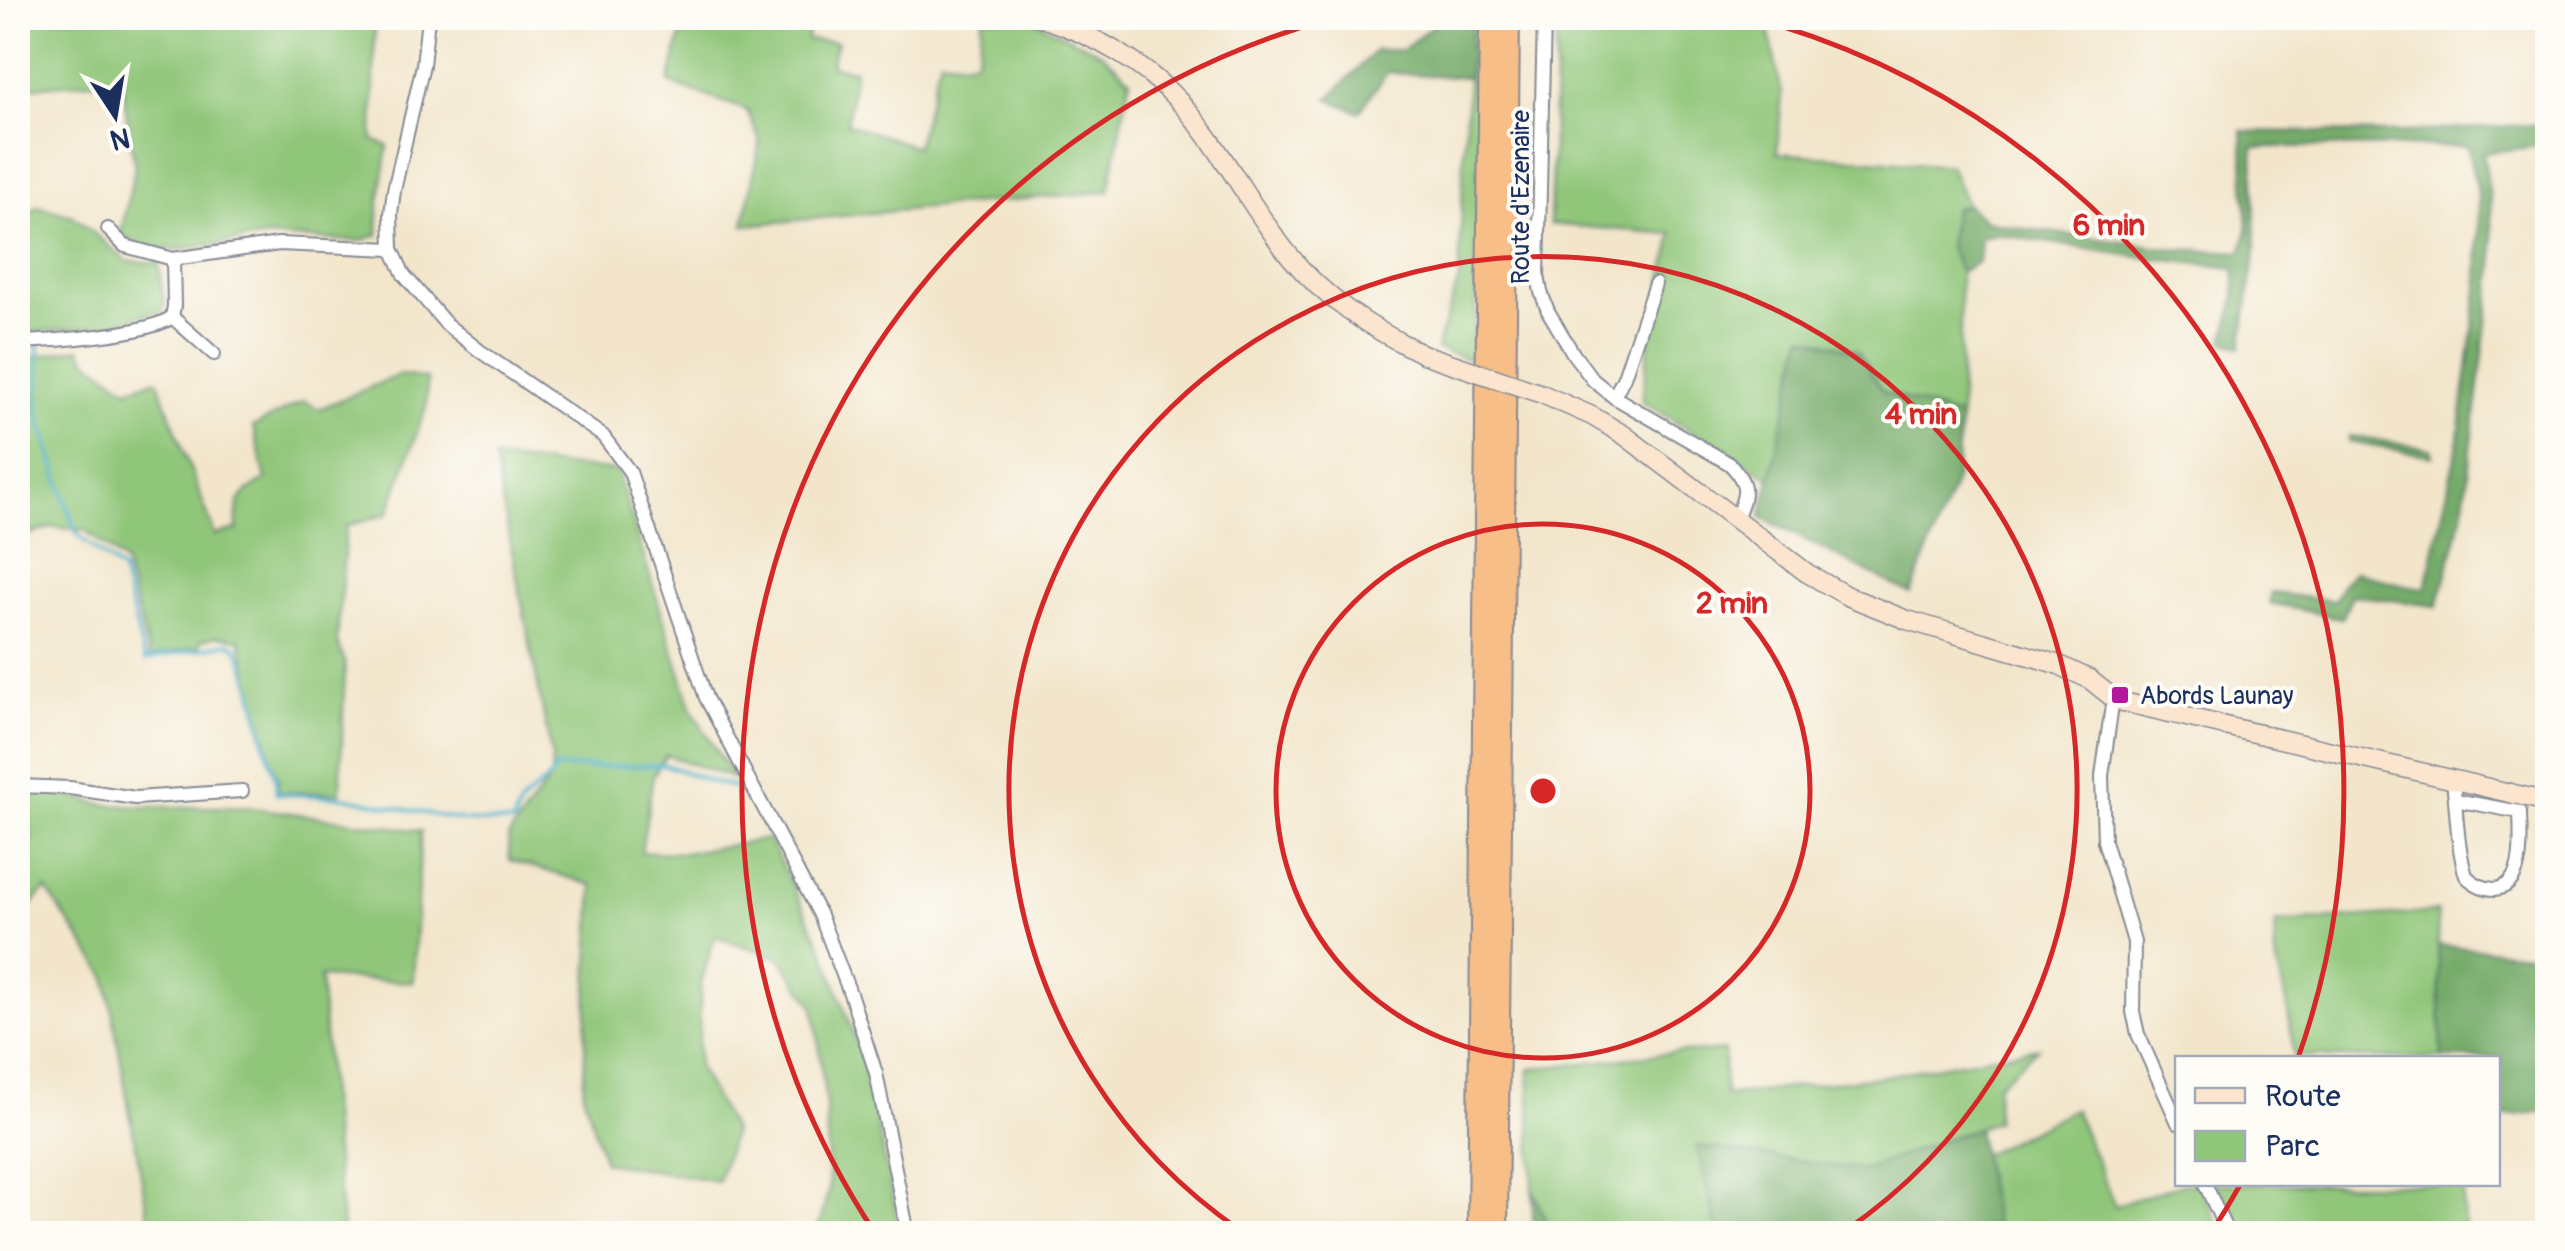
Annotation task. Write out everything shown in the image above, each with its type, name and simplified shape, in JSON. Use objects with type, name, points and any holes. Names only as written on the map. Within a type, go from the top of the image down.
[{"type":"highway","points":[[1479,1234],[1491,18]]},
{"type":"highway","points":[[1496,1234],[1508,18]]},
{"type":"street","points":[[428,18],[422,65],[394,190],[392,249],[404,275],[431,310],[480,351],[603,436],[630,472],[706,698],[820,915],[851,996],[876,1073],[908,1234]]},
{"type":"street","points":[[1042,18],[1070,22],[1118,51],[1178,101],[1288,254],[1344,309],[1383,335],[1422,354],[1542,394],[1592,416],[1624,435],[1807,573],[1848,596],[1924,626],[2057,664],[2089,679],[2114,698],[2454,790],[2520,812],[2518,868],[2506,886],[2484,887],[2466,876],[2454,790]]},
{"type":"street","name":"Route d'Ezenaire","points":[[1544,18],[1538,276],[1548,311],[1592,380],[1614,397],[1730,464],[1745,488],[1736,520]]},
{"type":"street","points":[[108,230],[125,246],[173,259],[279,244],[392,249]]},
{"type":"street","points":[[21,342],[91,337],[161,324],[172,317],[173,259]]},
{"type":"street","points":[[1614,397],[1655,284]]},
{"type":"street","points":[[172,317],[214,354]]},
{"type":"street","points":[[2114,698],[2102,776],[2104,840],[2134,942],[2133,1012],[2138,1034],[2175,1116]]},
{"type":"street","points":[[18,786],[70,788],[134,798],[242,791]]},
{"type":"street","points":[[2454,790],[2548,802]]},
{"type":"street","points":[[2206,1186],[2228,1234]]},
{"type":"green space","points":[[18,18],[375,18],[373,140],[388,146],[378,235],[359,241],[267,237],[176,250],[149,248],[120,237],[135,168],[121,79],[32,87],[18,76]]},
{"type":"green space","points":[[685,18],[810,18],[807,40],[837,42],[830,66],[855,70],[847,124],[916,147],[940,59],[975,60],[983,18],[1022,18],[1039,23],[1102,53],[1130,79],[1109,191],[744,225],[760,141],[747,110],[669,83]]},
{"type":"green space","points":[[1441,18],[1472,18],[1468,78],[1387,72],[1359,112],[1328,99],[1376,50],[1403,50]]},
{"type":"green space","points":[[1472,18],[1483,18],[1474,361],[1436,349],[1459,280]]},
{"type":"green space","points":[[1557,18],[1766,18],[1782,94],[1777,153],[1950,166],[1967,205],[1954,208],[1949,247],[1960,272],[1960,417],[1883,392],[1858,351],[1804,336],[1771,478],[1642,402],[1649,342],[1673,234],[1550,224]]},
{"type":"green space","points":[[2547,124],[2547,145],[2483,153],[2491,202],[2494,267],[2463,514],[2438,606],[2352,595],[2342,618],[2270,604],[2271,593],[2335,601],[2342,584],[2354,572],[2426,588],[2459,438],[2478,290],[2479,200],[2467,146],[2253,147],[2256,250],[2241,348],[2224,341],[2235,297],[2235,268],[1996,234],[1980,237],[1978,262],[1960,272],[1949,247],[1954,208],[1967,205],[1986,221],[2026,229],[2175,249],[2241,252],[2248,231],[2242,131],[2390,133]]},
{"type":"green space","points":[[38,206],[73,216],[127,261],[159,263],[162,311],[97,327],[24,333],[18,302],[18,237],[21,220]]},
{"type":"green space","points":[[1803,336],[1858,351],[1883,392],[1960,417],[1956,480],[1911,594],[1761,517]]},
{"type":"green space","points":[[80,348],[86,359],[128,389],[157,379],[215,535],[237,530],[241,499],[266,479],[253,427],[304,401],[319,409],[399,375],[427,379],[426,407],[388,514],[346,526],[337,642],[345,662],[340,793],[278,792],[278,778],[240,639],[217,636],[201,640],[200,646],[150,658],[124,562],[85,530],[51,527],[18,539],[18,357]]},
{"type":"green space","points":[[2349,436],[2432,449],[2433,456],[2348,442]]},
{"type":"green space","points":[[494,459],[617,471],[692,710],[733,778],[666,755],[653,776],[641,852],[684,853],[769,839],[823,948],[862,1058],[901,1233],[817,1233],[829,1189],[826,1104],[814,1006],[780,958],[715,936],[701,983],[698,1067],[733,1132],[718,1181],[604,1162],[583,1093],[593,885],[510,860],[508,837],[551,777],[552,758]]},
{"type":"green space","points":[[21,791],[60,793],[101,804],[140,807],[247,807],[421,831],[413,982],[320,977],[343,1233],[151,1233],[106,976],[46,889],[18,920],[18,843],[32,839]]},
{"type":"green space","points":[[2437,912],[2442,1056],[2294,1056],[2274,950],[2276,923]]},
{"type":"green space","points":[[2438,945],[2547,956],[2547,1111],[2500,1117],[2500,1056],[2442,1056]]},
{"type":"green space","points":[[2038,1048],[1997,1085],[1996,1121],[1863,1170],[1698,1147],[1718,1234],[1550,1233],[1533,1190],[1529,1069],[1680,1052],[1724,1051],[1725,1096],[1885,1076]]},
{"type":"green space","points":[[2074,1109],[2115,1206],[2176,1186],[2201,1186],[2222,1233],[1992,1233],[1996,1231],[1982,1155]]},
{"type":"green space","points":[[1977,1128],[1995,1227],[2005,1227],[2007,1233],[1718,1233],[1697,1146],[1863,1170]]},
{"type":"green space","points":[[2214,1186],[2463,1186],[2464,1233],[2236,1233]]},
{"type":"green space","points":[[1533,1190],[1550,1233],[1533,1233]]},
{"type":"waterway","points":[[35,345],[39,345],[38,412],[74,528],[122,571],[145,660],[229,643],[237,648],[253,693],[276,794],[344,797],[464,821],[514,823],[520,805],[556,768],[665,765],[743,789]]},
{"type":"place","name":"Abords Launay","points":[[2120,695]]}]
